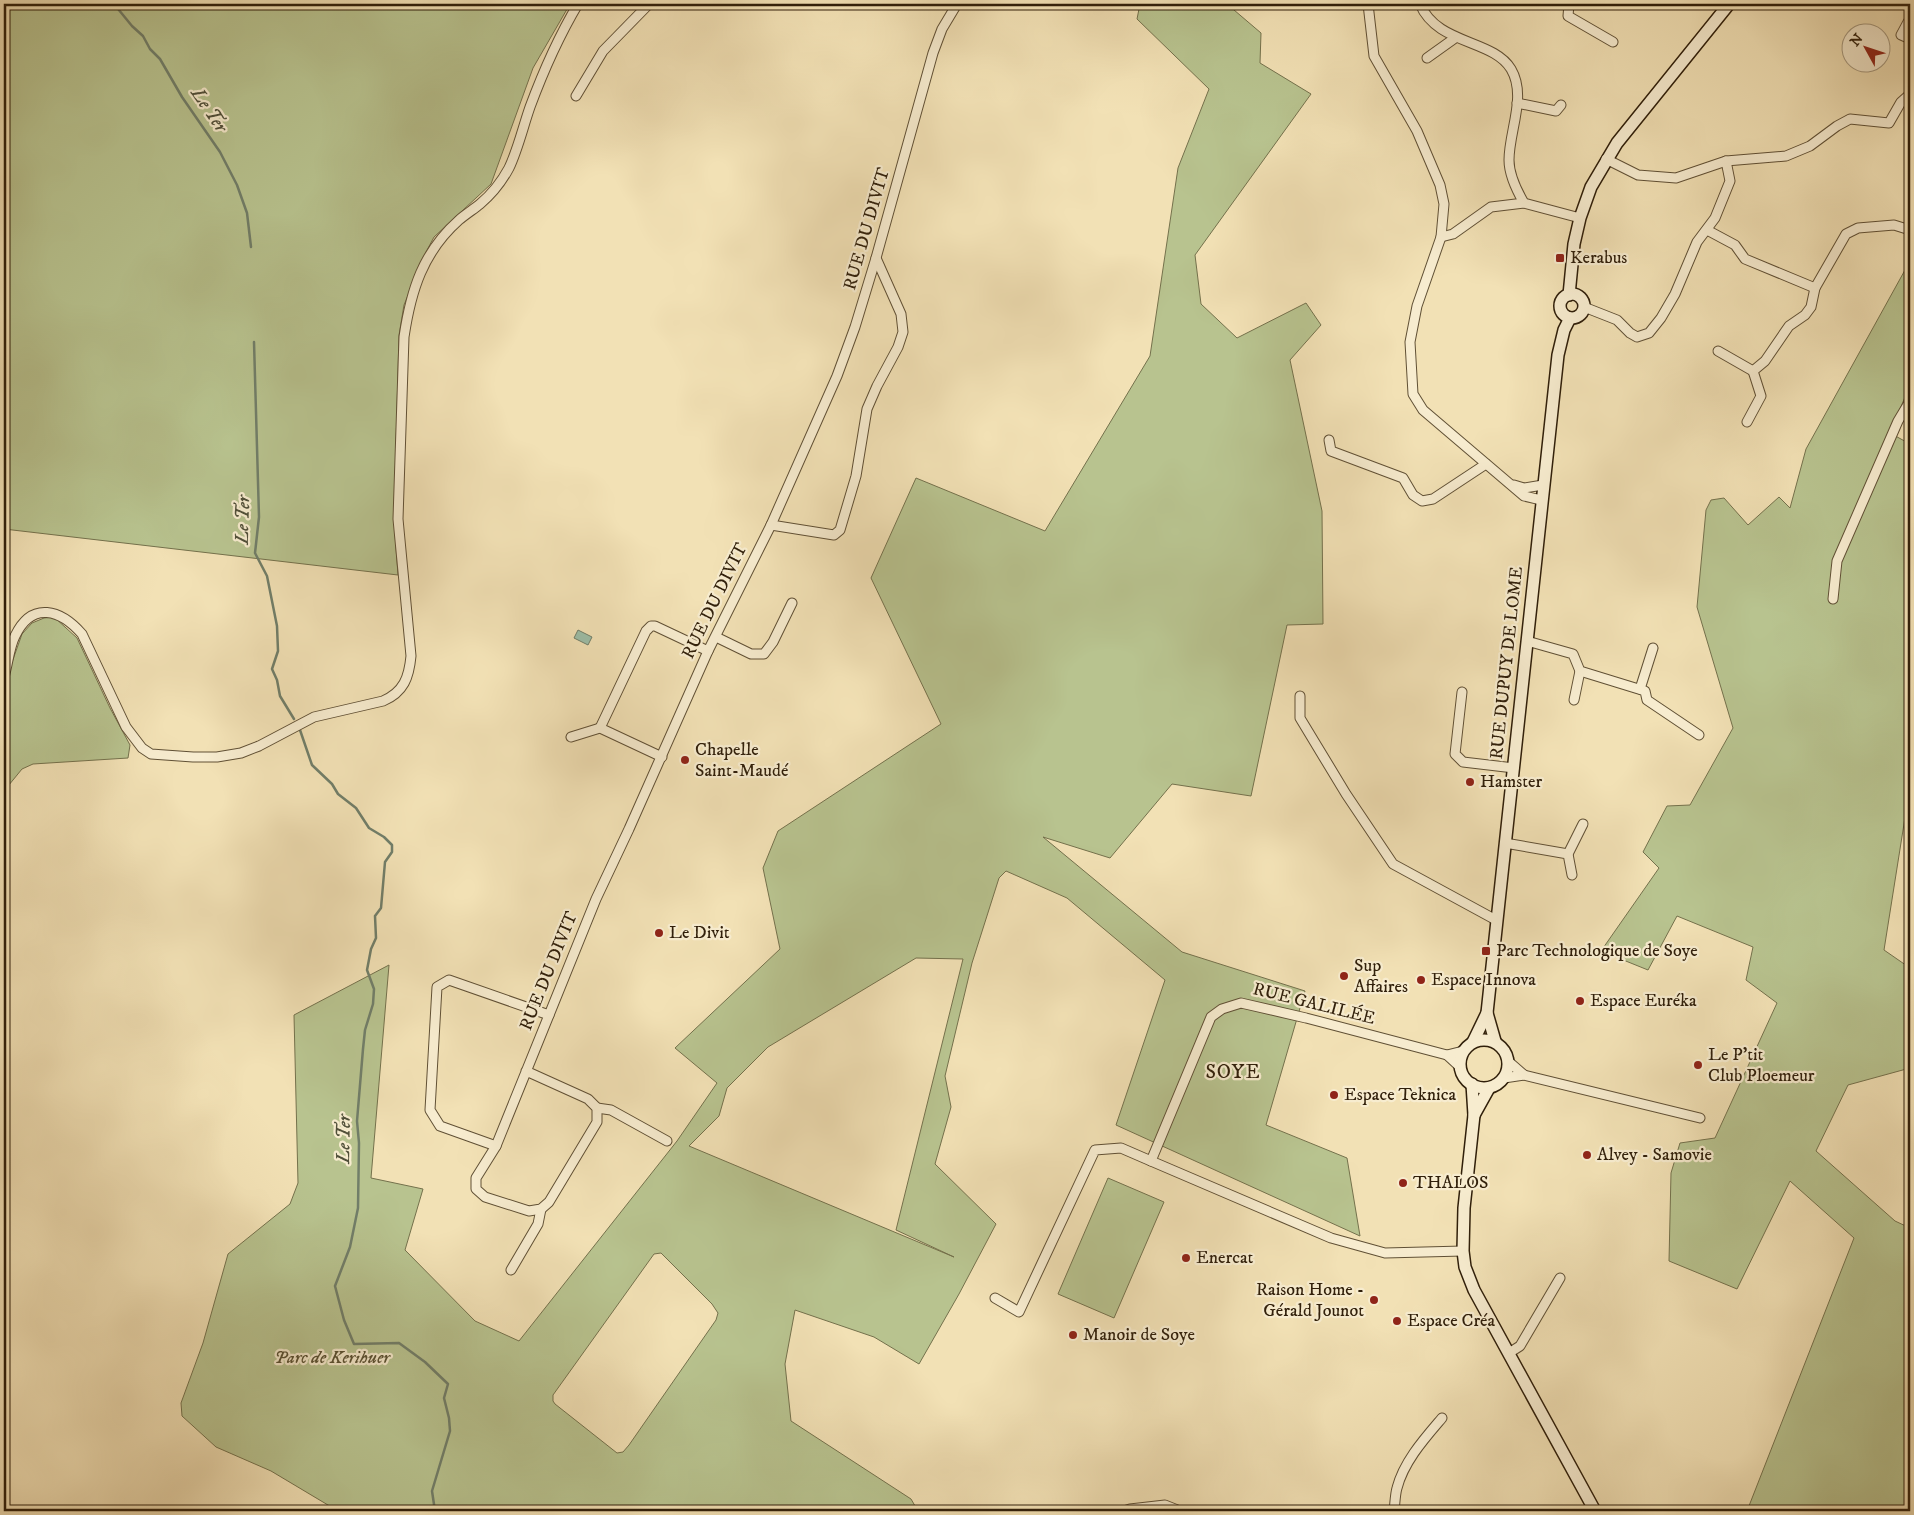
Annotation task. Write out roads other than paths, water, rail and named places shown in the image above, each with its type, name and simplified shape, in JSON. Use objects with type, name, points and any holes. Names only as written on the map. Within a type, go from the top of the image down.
[{"type":"street","points":[[4,677],[14,637],[20,627],[28,618],[36,614],[53,612],[71,622],[82,634],[126,727],[142,748],[152,754],[193,758],[241,754],[314,717],[384,701],[392,697],[402,687],[410,673],[411,656],[398,519],[404,337],[408,308],[415,282],[442,236],[481,203],[500,183],[509,167],[545,70],[578,4]]},
{"type":"street","points":[[576,96],[603,51],[649,4]]},
{"type":"street","name":"RUE DU DIVIT","points":[[541,1209],[528,1211],[485,1197],[476,1188],[476,1178],[496,1146],[596,899],[662,757],[708,651],[770,525],[837,376],[855,327],[876,258],[933,52],[942,29],[956,4]]},
{"type":"street","points":[[1368,4],[1374,56],[1417,131],[1440,185],[1444,204],[1441,237],[1417,306],[1410,342],[1413,394],[1422,410],[1524,496],[1541,500]]},
{"type":"street","points":[[1420,4],[1434,22],[1455,38],[1495,53],[1512,70],[1516,85],[1517,103],[1508,161],[1517,191],[1524,203]]},
{"type":"street","points":[[1570,4],[1568,16],[1613,42]]},
{"type":"street","points":[[1569,295],[1574,244],[1580,218],[1591,187],[1617,143],[1728,4]]},
{"type":"street","points":[[1910,23],[1908,22],[1901,34],[1910,39]]},
{"type":"street","points":[[1426,58],[1455,38]]},
{"type":"street","points":[[1606,160],[1638,176],[1676,178],[1726,161],[1786,156],[1810,146],[1850,119],[1889,123],[1901,102],[1910,94]]},
{"type":"street","points":[[1517,103],[1556,111],[1561,105]]},
{"type":"street","points":[[1584,307],[1578,317],[1570,318],[1563,314],[1560,307],[1562,299],[1572,294],[1580,297],[1584,307],[1617,320],[1637,337],[1649,333],[1655,327],[1675,294],[1696,242],[1715,218],[1730,181],[1726,161]]},
{"type":"street","points":[[1441,237],[1453,234],[1491,207],[1524,203],[1580,218]]},
{"type":"street","points":[[1753,371],[1765,361],[1790,326],[1805,315],[1811,306],[1815,288],[1846,234],[1858,228],[1894,224],[1910,230]]},
{"type":"street","points":[[1707,230],[1735,245],[1745,259],[1815,288]]},
{"type":"street","points":[[770,525],[834,535],[840,530],[856,476],[867,408],[898,347],[903,332],[901,314],[876,258]]},
{"type":"street","name":"RUE DUPUY DE LOME","points":[[1473,1042],[1487,1013],[1558,355],[1564,330],[1570,318]]},
{"type":"street","points":[[1718,351],[1753,371],[1761,396],[1747,422]]},
{"type":"street","points":[[1833,599],[1837,561],[1898,421],[1910,401]]},
{"type":"street","points":[[1329,440],[1331,451],[1403,478],[1413,496],[1422,501],[1433,499],[1486,464]]},
{"type":"street","points":[[1511,484],[1524,488],[1543,485]]},
{"type":"street","points":[[716,637],[751,654],[764,654],[773,642],[792,603]]},
{"type":"street","points":[[600,728],[648,628],[651,626],[658,628],[708,651]]},
{"type":"street","points":[[1527,641],[1573,654],[1580,671],[1574,700]]},
{"type":"street","points":[[1640,690],[1653,648]]},
{"type":"street","points":[[1580,671],[1645,691],[1647,700],[1699,735]]},
{"type":"street","points":[[1462,692],[1455,754],[1462,762],[1514,768]]},
{"type":"street","points":[[1300,696],[1300,718],[1346,794],[1393,864],[1496,920]]},
{"type":"street","points":[[570,737],[600,728],[662,757]]},
{"type":"street","points":[[1572,875],[1568,854],[1583,824]]},
{"type":"street","points":[[1505,843],[1568,854]]},
{"type":"street","points":[[496,1146],[440,1126],[430,1110],[437,987],[449,980],[549,1015]]},
{"type":"street","name":"RUE GALILÉE","points":[[1151,1161],[1211,1017],[1222,1009],[1241,1003],[1447,1054],[1463,1050]]},
{"type":"street","name":"RUE DUPUY DE LOME","points":[[1487,1013],[1495,1041]]},
{"type":"street","points":[[1489,1088],[1472,1084],[1462,1074],[1460,1067],[1463,1050],[1473,1042],[1483,1039],[1495,1041],[1504,1049],[1509,1062],[1524,1075]]},
{"type":"street","points":[[1447,1054],[1460,1067]]},
{"type":"street","points":[[1474,1115],[1489,1088],[1504,1078],[1509,1062]]},
{"type":"street","points":[[526,1071],[588,1099],[597,1108],[611,1110],[667,1142]]},
{"type":"street","points":[[1504,1078],[1524,1075],[1700,1118]]},
{"type":"street","points":[[1472,1084],[1474,1115],[1464,1208],[1463,1250],[1465,1267],[1474,1290],[1594,1511]]},
{"type":"street","points":[[511,1270],[538,1224],[541,1209],[549,1202],[597,1122],[597,1108]]},
{"type":"street","points":[[995,1298],[1019,1312],[1095,1150],[1121,1148],[1331,1238],[1385,1253],[1463,1250]]},
{"type":"street","points":[[1509,1353],[1520,1346],[1560,1278]]},
{"type":"street","points":[[1394,1511],[1397,1489],[1403,1472],[1427,1435],[1442,1418]]},
{"type":"street","points":[[1124,1511],[1165,1505],[1180,1511]]},
{"type":"waterway","name":"Le Ter","points":[[114,4],[143,36],[150,49],[160,59],[182,97],[220,152],[237,185],[247,213],[251,247]]},
{"type":"waterway","name":"Le Ter","points":[[254,342],[259,517],[255,553],[267,576],[277,626],[278,651],[272,669],[277,680],[280,696],[294,719]]},
{"type":"waterway","name":"Le Ter","points":[[300,730],[312,765],[332,784],[338,794],[356,808],[369,828],[384,837],[392,845],[392,852],[385,862],[381,908],[375,916],[376,938],[371,949],[367,970],[374,989],[373,1004],[365,1030],[357,1121],[359,1143],[358,1208],[350,1247],[335,1286],[344,1320],[354,1344],[399,1343],[425,1362],[448,1384],[444,1398],[450,1431],[432,1491],[435,1511]]},
{"type":"place","name":"Kerabus","points":[[1560,258]]},
{"type":"place","name":"Chapelle Saint-Maudé","points":[[685,760]]},
{"type":"place","name":"Hamster","points":[[1470,782]]},
{"type":"place","name":"Le Divit","points":[[659,933]]},
{"type":"place","name":"Parc Technologique de Soye","points":[[1486,951]]},
{"type":"place","name":"Sup Affaires","points":[[1344,976]]},
{"type":"place","name":"Espace Innova","points":[[1421,980]]},
{"type":"place","name":"Espace Euréka","points":[[1580,1001]]},
{"type":"place","name":"Le P'tit Club Ploemeur","points":[[1698,1065]]},
{"type":"place","name":"Espace Teknica","points":[[1334,1095]]},
{"type":"place","name":"Alvey - Samovie","points":[[1587,1155]]},
{"type":"place","name":"THALOS","points":[[1403,1183]]},
{"type":"place","name":"Enercat","points":[[1186,1258]]},
{"type":"place","name":"Raison Home - Gérald Jounot","points":[[1374,1300]]},
{"type":"place","name":"Espace Créa","points":[[1397,1321]]},
{"type":"place","name":"Manoir de Soye","points":[[1073,1335]]},
{"type":"district","name":"SOYE","points":[[1233,1072]]},
{"type":"park label","name":"Parc de Kerihuer","points":[[332,1358]]}]
